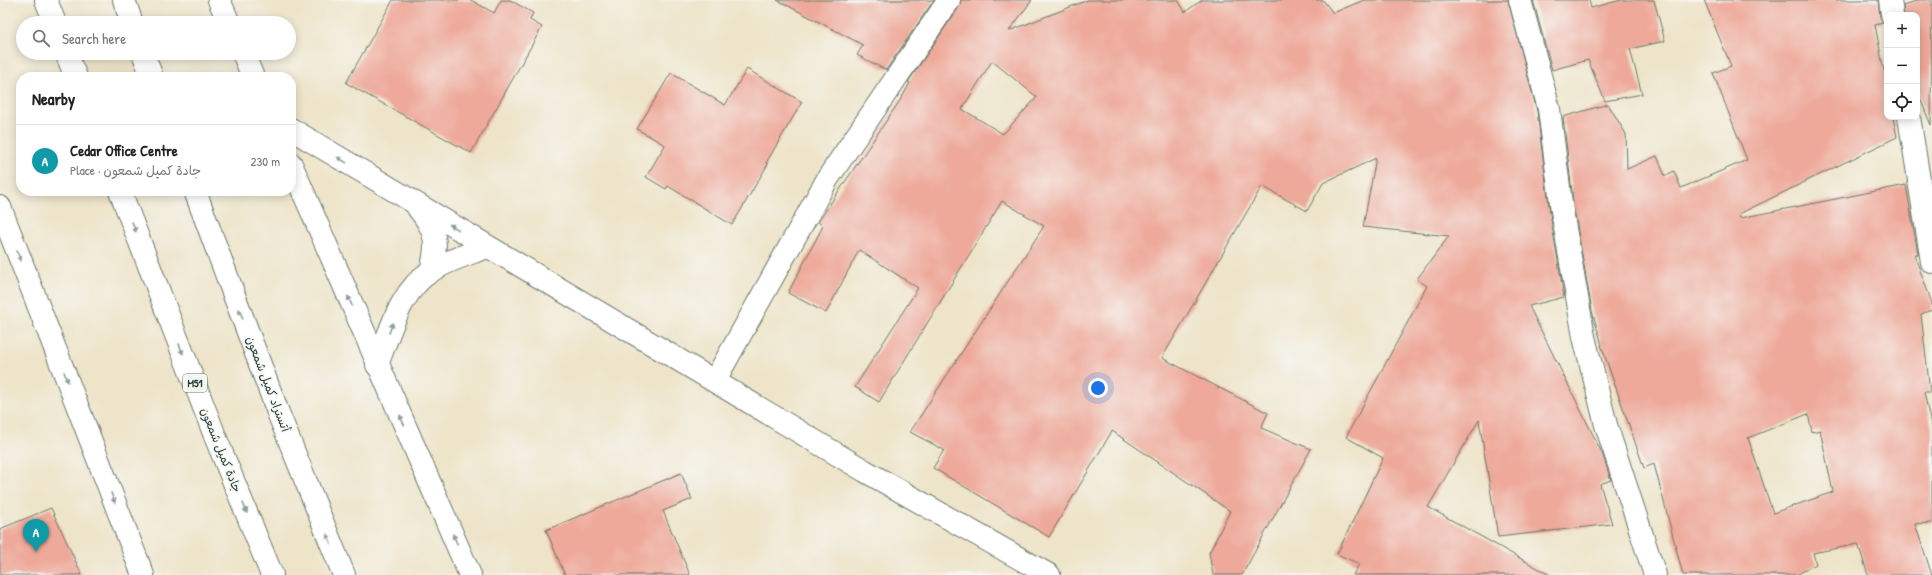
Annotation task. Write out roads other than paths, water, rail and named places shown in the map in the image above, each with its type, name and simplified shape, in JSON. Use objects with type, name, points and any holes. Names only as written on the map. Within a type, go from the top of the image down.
[{"type":"main road","points":[[46,0],[52,16]]},
{"type":"main road","points":[[124,0],[130,16]]},
{"type":"main road","points":[[219,0],[226,16]]},
{"type":"main road","points":[[715,380],[828,178],[949,0]]},
{"type":"main road","points":[[1520,0],[1549,109],[1562,211],[1584,337],[1606,425],[1654,575]]},
{"type":"main road","points":[[1890,0],[1892,12]]},
{"type":"main road","points":[[69,60],[74,72]]},
{"type":"main road","points":[[146,60],[150,72]]},
{"type":"main road","points":[[245,60],[251,72]]},
{"type":"main road","points":[[1909,120],[1932,262]]},
{"type":"main road","points":[[296,132],[715,380],[865,471],[1049,575]]},
{"type":"main road","points":[[296,176],[377,365],[470,575]]},
{"type":"main road","name":"جادة كميل شمعون","points":[[122,196],[214,434],[272,575]]},
{"type":"main road","name":"أتستراد كميل شمعون","points":[[197,196],[279,415],[344,575]]},
{"type":"main road","points":[[414,203],[429,221],[435,237],[435,254],[430,271]]},
{"type":"main road","points":[[0,206],[143,575]]},
{"type":"main road","points":[[377,365],[403,303],[414,285],[430,271],[448,262],[488,247]]},
{"type":"place","name":"Cedar Office Centre","points":[[36,552]]}]
